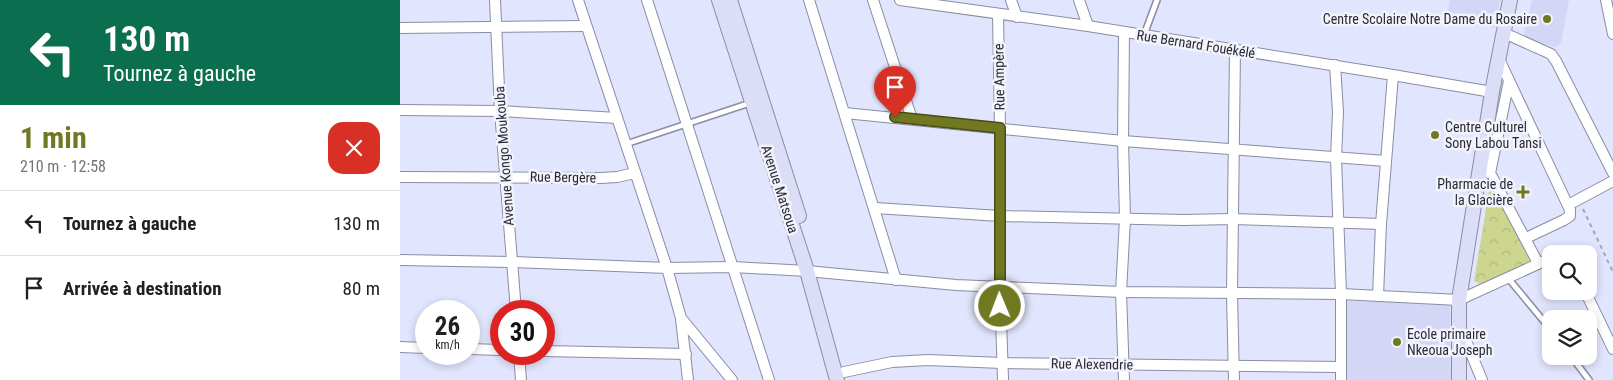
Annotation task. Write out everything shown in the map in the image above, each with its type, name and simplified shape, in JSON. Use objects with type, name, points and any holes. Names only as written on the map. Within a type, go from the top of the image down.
[{"type":"street","name":"Avenue Kongo Moukouba","points":[[495,0],[500,111],[515,300]]},
{"type":"street","points":[[578,0],[667,268],[681,318],[688,380]]},
{"type":"street","points":[[647,0],[769,380]]},
{"type":"street","name":"Avenue Matsoua","points":[[720,0],[752,102],[812,272]]},
{"type":"street","name":"Avenue Matsoua","points":[[730,0],[843,377]]},
{"type":"street","points":[[809,0],[896,280]]},
{"type":"street","points":[[873,0],[912,119]]},
{"type":"street","name":"Rue Bernard Fouékélé","points":[[900,0],[943,3],[998,14],[1088,26],[1393,74],[1492,92]]},
{"type":"street","points":[[1012,0],[1017,17]]},
{"type":"street","points":[[1079,0],[1088,26]]},
{"type":"street","points":[[1459,380],[1459,300],[1492,92],[1510,0]]},
{"type":"street","points":[[1606,0],[1613,34]]},
{"type":"street","name":"Rue Ampère","points":[[998,14],[1000,287],[1003,380]]},
{"type":"street","points":[[400,28],[586,26]]},
{"type":"street","points":[[1124,32],[1124,219],[1121,292],[1124,380]]},
{"type":"street","points":[[1504,33],[1551,54],[1613,172]]},
{"type":"street","points":[[1234,380],[1232,365],[1232,219],[1235,50]]},
{"type":"street","points":[[1499,60],[1570,210],[1570,216],[1526,238]]},
{"type":"street","points":[[1335,65],[1338,112],[1336,158],[1341,294],[1341,380]]},
{"type":"street","points":[[1378,296],[1381,224],[1393,74]]},
{"type":"street","points":[[1509,82],[1490,173],[1538,263]]},
{"type":"street","points":[[400,110],[500,111],[617,118]]},
{"type":"street","points":[[845,113],[1123,141],[1336,158],[1386,160]]},
{"type":"street","name":"Rue Bergère","points":[[400,177],[505,176],[609,178],[635,173]]},
{"type":"street","points":[[1568,204],[1613,181]]},
{"type":"street","points":[[875,208],[1000,216],[1232,219],[1381,224]]},
{"type":"street","points":[[400,260],[667,268],[733,267],[1000,287],[1121,292],[1341,294],[1459,300],[1542,261]]},
{"type":"street","points":[[1588,300],[1613,349]]},
{"type":"street","points":[[681,318],[732,380]]},
{"type":"street","points":[[1459,326],[1482,380]]},
{"type":"street","points":[[400,347],[415,348]]},
{"type":"street","points":[[555,351],[686,354]]},
{"type":"street","name":"Rue Alexendrie","points":[[843,377],[892,362],[919,361],[1341,366]]},
{"type":"street","points":[[520,365],[521,380]]},
{"type":"lane","points":[[1144,36],[1157,0]]},
{"type":"lane","points":[[625,144],[752,102]]},
{"type":"lane","points":[[1508,277],[1542,319]]},
{"type":"lane","points":[[1578,365],[1589,380]]},
{"type":"path","points":[[1579,200],[1613,272]]},
{"type":"shaded area","points":[[1450,0],[1500,0],[1495,28],[1447,19]]},
{"type":"shaded area","name":"Centre Scolaire Notre Dame du Rosaire","points":[[1532,0],[1569,0],[1561,43],[1556,47],[1523,38]]},
{"type":"shaded area","name":"Ecole primaire Nkeoua Joseph","points":[[1344,301],[1450,304],[1451,380],[1346,380]]},
{"type":"green space","points":[[1489,191],[1496,193],[1531,263],[1480,284],[1474,281]]},
{"type":"place","name":"Centre Scolaire Notre Dame du Rosaire","points":[[1547,19]]},
{"type":"place","name":"Centre Culturel Sony Labou Tansi","points":[[1435,135]]},
{"type":"place","name":"Pharmacie de la Glacière","points":[[1523,192]]},
{"type":"place","name":"Ecole primaire Nkeoua Joseph","points":[[1397,342]]},
{"type":"route","points":[[895,117],[1000,128],[1000,306]]}]
